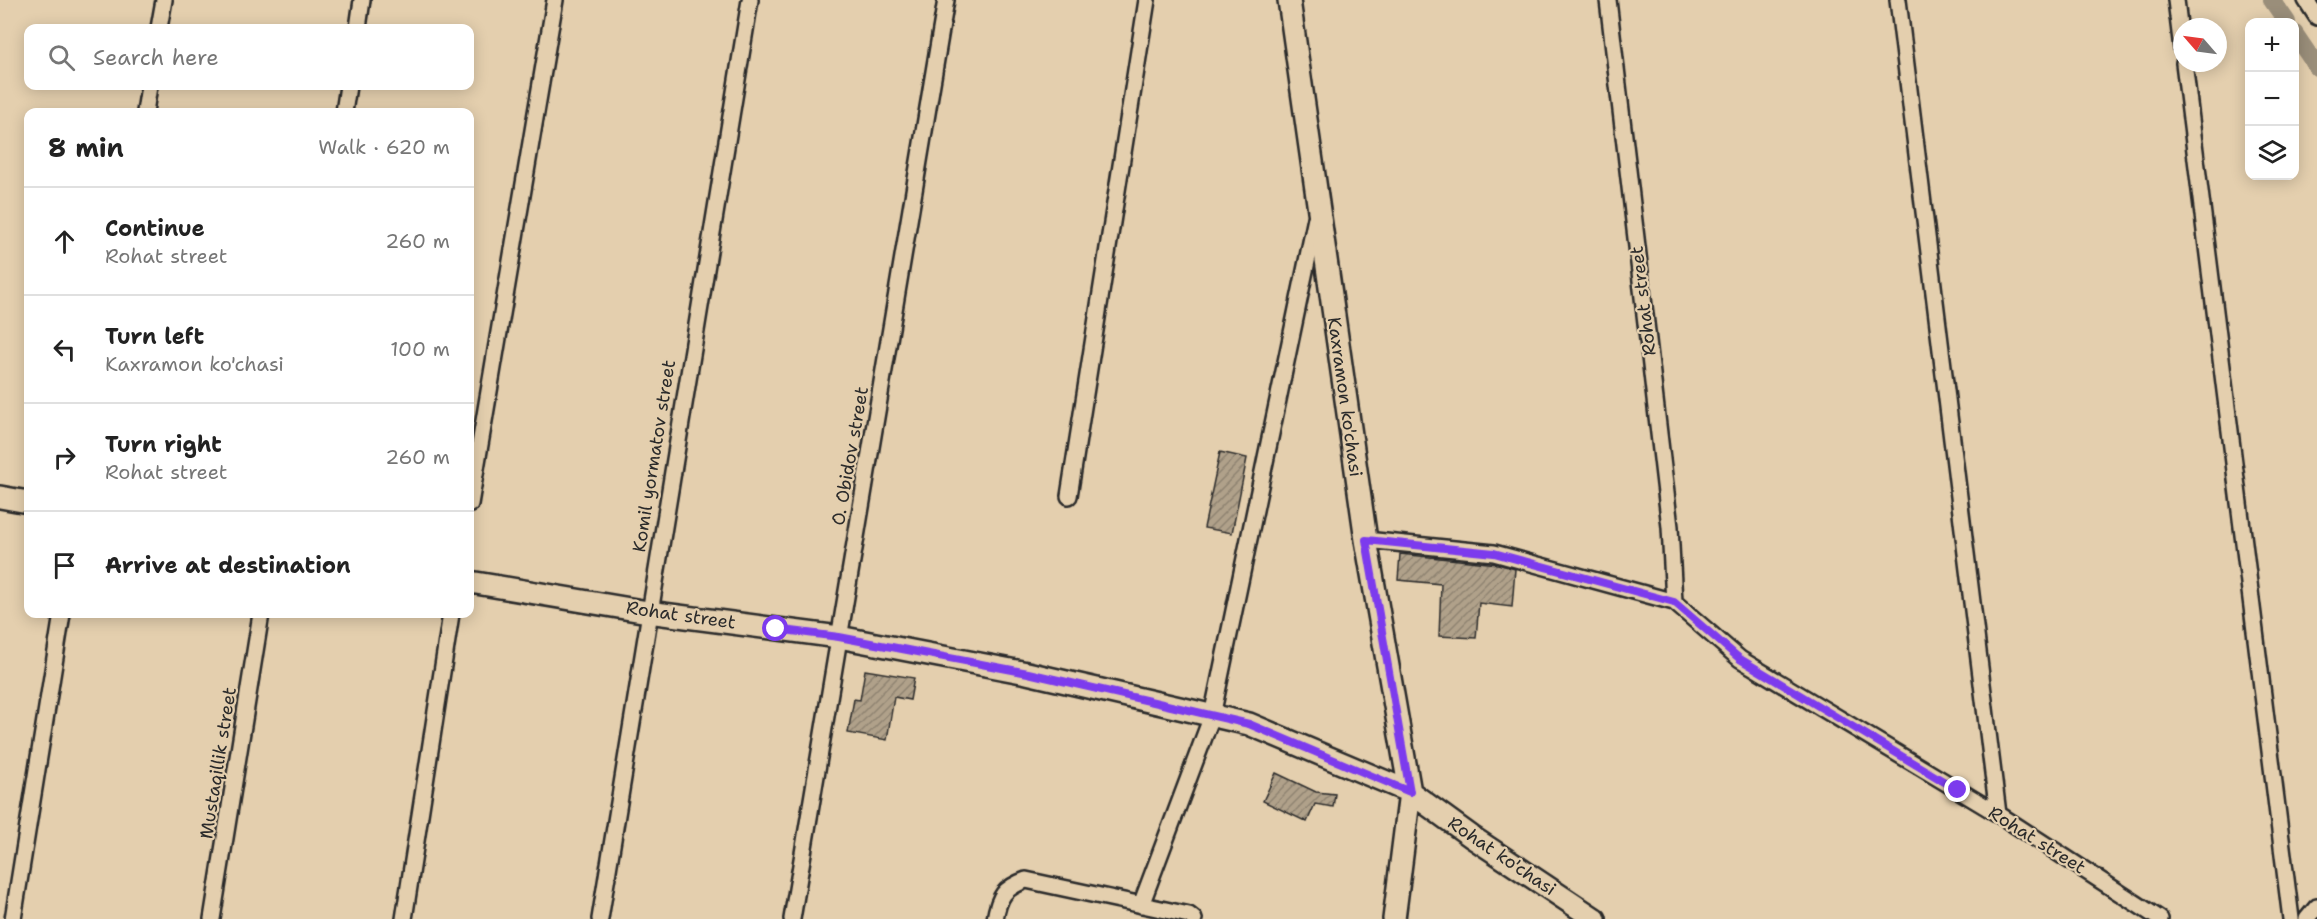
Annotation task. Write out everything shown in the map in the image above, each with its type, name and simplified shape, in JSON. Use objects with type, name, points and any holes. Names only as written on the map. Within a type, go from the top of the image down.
[{"type":"street","points":[[160,24],[164,0]]},
{"type":"street","points":[[359,24],[362,0]]},
{"type":"street","points":[[474,480],[555,0]]},
{"type":"street","name":"Komil yormatov street","points":[[600,919],[648,612],[750,0]]},
{"type":"street","name":"O. Obidov street","points":[[792,919],[946,0]]},
{"type":"street","points":[[1069,496],[1147,0]]},
{"type":"street","name":"Kaxramon ko'chasi","points":[[1289,0],[1366,540],[1410,792],[1394,919]]},
{"type":"street","name":"Rohat street","points":[[1608,0],[1670,527],[1674,602]]},
{"type":"street","points":[[1898,0],[1998,814]]},
{"type":"street","points":[[2176,0],[2178,18]]},
{"type":"street","points":[[2306,0],[2317,17]]},
{"type":"street","points":[[2185,72],[2291,919]]},
{"type":"street","points":[[146,108],[148,90]]},
{"type":"street","points":[[345,108],[347,90]]},
{"type":"street","points":[[1141,905],[1212,716],[1318,207]]},
{"type":"street","points":[[0,496],[24,501]]},
{"type":"street","name":"Rohat street","points":[[1366,540],[1494,553],[1674,602],[1740,659],[1998,814],[2160,919]]},
{"type":"street","name":"Rohat street","points":[[474,583],[648,612],[839,637],[1028,673],[1249,724],[1410,792]]},
{"type":"street","points":[[13,919],[61,618]]},
{"type":"street","name":"Mustaqillik street","points":[[212,919],[260,618]]},
{"type":"street","points":[[404,919],[450,618]]},
{"type":"street","name":"Rohat ko'chasi","points":[[1410,792],[1472,837],[1595,919]]},
{"type":"street","points":[[995,919],[998,902],[1010,886],[1026,880],[1189,915],[1194,919]]},
{"type":"street","points":[[2307,919],[2317,907]]},
{"type":"building","points":[[1220,452],[1247,458],[1232,533],[1204,528]]},
{"type":"building","points":[[1400,554],[1498,564],[1515,569],[1512,607],[1479,603],[1476,638],[1439,636],[1441,584],[1398,580]]},
{"type":"building","points":[[865,670],[914,678],[910,700],[894,697],[887,740],[848,733],[854,699],[860,700]]},
{"type":"building","points":[[1276,773],[1316,792],[1335,794],[1333,807],[1315,804],[1307,822],[1263,801]]},
{"type":"waterway","points":[[2272,0],[2284,18]]},
{"type":"waterway","points":[[2299,40],[2317,67]]},
{"type":"route","points":[[776,629],[839,637],[1028,673],[1249,724],[1410,792],[1366,540],[1494,553],[1674,602],[1740,659],[1958,790]]}]
